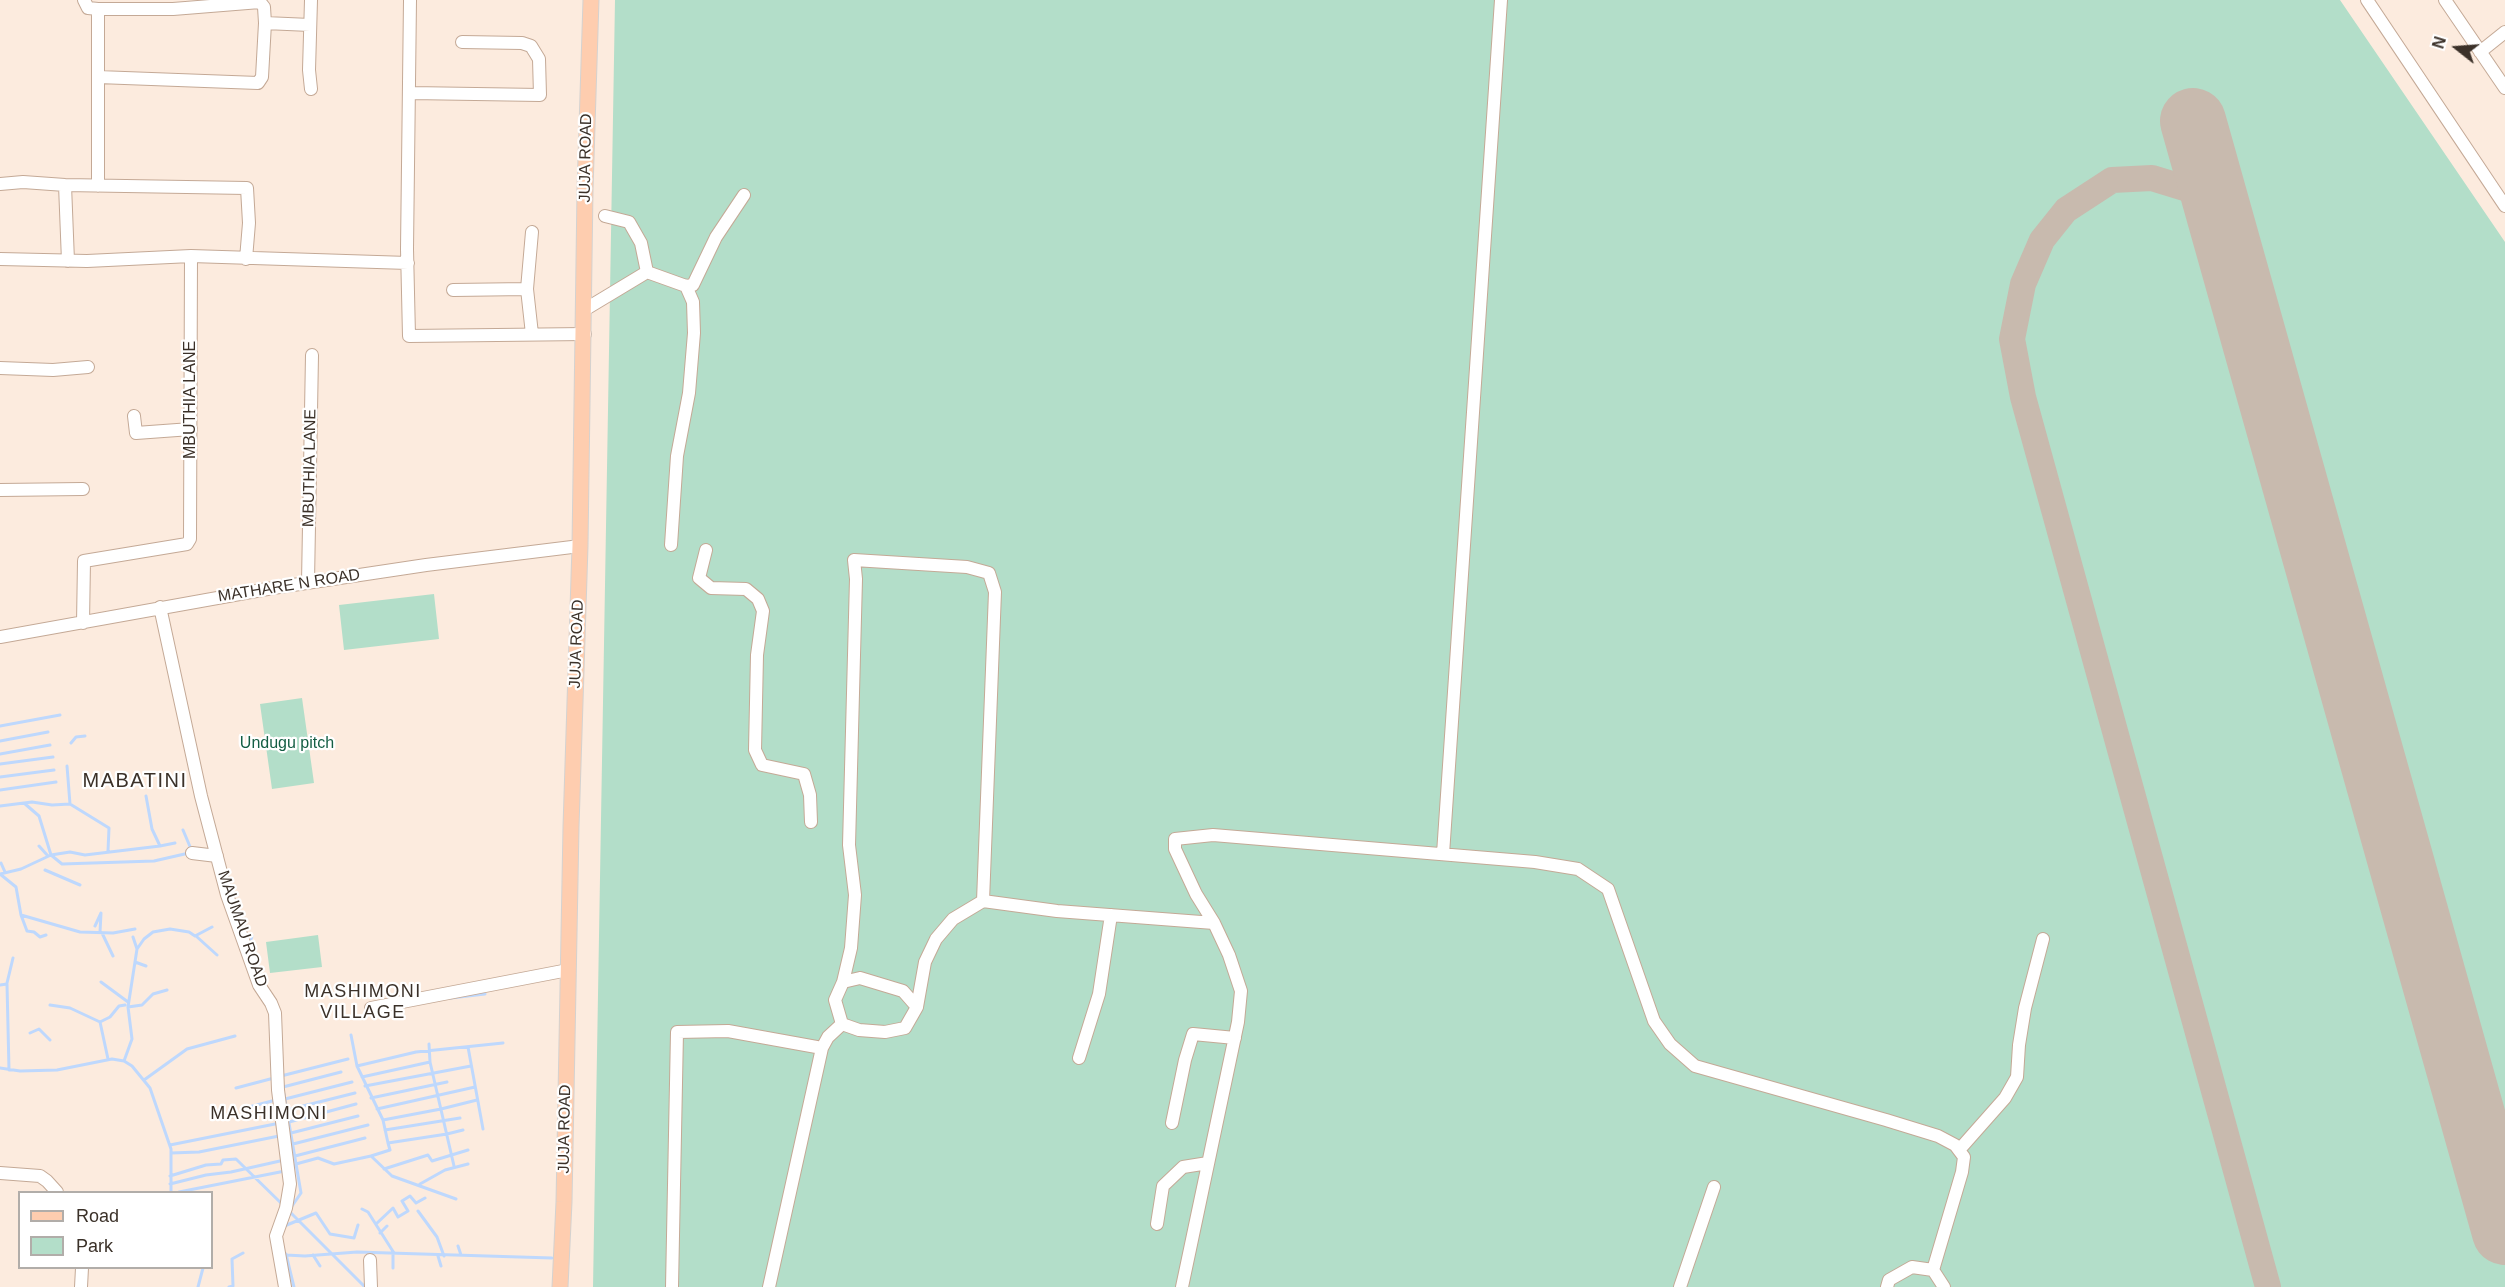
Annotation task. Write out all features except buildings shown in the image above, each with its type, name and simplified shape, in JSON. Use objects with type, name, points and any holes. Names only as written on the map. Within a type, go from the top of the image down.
[{"type":"main road","name":"JUJA ROAD","points":[[560,1287],[580,546],[591,0]]},
{"type":"street","points":[[84,0],[88,8],[99,9],[173,9],[260,2],[264,7],[262,77],[258,83],[98,77]]},
{"type":"street","points":[[311,0],[309,70],[311,90]]},
{"type":"street","points":[[410,0],[409,336],[585,334]]},
{"type":"street","points":[[1443,854],[1501,0]]},
{"type":"street","points":[[2367,0],[2505,206]]},
{"type":"street","points":[[2445,0],[2505,88]]},
{"type":"street","points":[[98,186],[99,9]]},
{"type":"street","points":[[265,23],[310,26]]},
{"type":"street","points":[[2480,52],[2505,32]]},
{"type":"street","points":[[411,93],[540,95],[539,59],[531,46],[522,43],[462,42]]},
{"type":"street","points":[[0,184],[22,182],[98,186],[247,188],[249,223],[246,259]]},
{"type":"street","points":[[65,185],[68,261]]},
{"type":"street","points":[[647,272],[686,286],[693,285],[716,237],[744,195]]},
{"type":"street","points":[[605,216],[628,222],[641,243],[647,272]]},
{"type":"street","points":[[532,232],[527,289],[532,334]]},
{"type":"street","points":[[0,259],[68,261],[190,256],[408,263]]},
{"type":"street","name":"MBUTHIA LANE","points":[[83,623],[84,561],[187,544],[191,536],[190,256]]},
{"type":"street","points":[[584,309],[647,272]]},
{"type":"street","points":[[671,545],[678,456],[689,393],[694,333],[693,302],[686,286]]},
{"type":"street","points":[[453,290],[527,289]]},
{"type":"street","name":"MBUTHIA LANE","points":[[308,582],[312,355]]},
{"type":"street","points":[[0,368],[53,370],[88,367]]},
{"type":"street","points":[[134,416],[136,433],[191,429]]},
{"type":"street","points":[[0,490],[83,489]]},
{"type":"street","name":"MATHARE N ROAD","points":[[0,637],[308,582],[580,546]]},
{"type":"street","points":[[706,550],[699,578],[711,588],[746,589],[758,600],[764,611],[757,655],[755,750],[762,765],[804,774],[810,795],[811,822]]},
{"type":"street","points":[[842,1024],[835,999],[843,982],[851,948],[855,896],[849,845],[856,579],[854,560],[967,567],[989,573],[995,592],[983,901]]},
{"type":"street","name":"MAUMAU ROAD","points":[[160,607],[201,796],[226,895],[259,985],[272,1003],[275,1013],[278,1090],[290,1184],[286,1208],[276,1236],[285,1287]]},
{"type":"street","points":[[1182,1287],[1235,1038],[1240,991],[1214,923],[1175,849],[1175,839],[1212,835],[1535,862],[1578,869],[1608,889],[1654,1022],[1670,1044],[1695,1066],[1938,1136],[1955,1145],[1964,1157],[1962,1172],[1933,1270]]},
{"type":"street","points":[[192,853],[216,856]]},
{"type":"street","points":[[842,1024],[859,1030],[885,1032],[905,1028],[917,1007],[925,962],[936,939],[953,920],[983,901],[1057,911],[1214,923]]},
{"type":"street","points":[[1079,1058],[1099,994],[1111,915]]},
{"type":"street","points":[[1959,1150],[2005,1098],[2018,1077],[2019,1045],[2025,1008],[2043,939]]},
{"type":"street","points":[[371,1008],[568,970]]},
{"type":"street","points":[[843,982],[860,978],[903,991],[917,1007]]},
{"type":"street","points":[[769,1287],[822,1048],[828,1036],[842,1024]]},
{"type":"street","points":[[672,1287],[677,1032],[728,1031],[822,1048]]},
{"type":"street","points":[[1172,1123],[1185,1060],[1193,1034],[1235,1038]]},
{"type":"street","points":[[1157,1224],[1164,1186],[1183,1167],[1208,1163]]},
{"type":"street","points":[[0,1173],[40,1176],[56,1191]]},
{"type":"street","points":[[1680,1287],[1714,1187]]},
{"type":"street","points":[[370,1260],[371,1287]]},
{"type":"street","points":[[1887,1287],[1889,1280],[1912,1267],[1933,1270],[1944,1287]]},
{"type":"street","points":[[81,1287],[82,1269]]},
{"type":"green space","points":[[615,0],[2340,0],[2505,242],[2505,1287],[593,1287]]},
{"type":"green space","points":[[434,594],[439,639],[344,650],[339,605]]},
{"type":"green space","name":"Undugu pitch","points":[[302,698],[314,783],[272,789],[260,704]]},
{"type":"green space","points":[[318,935],[322,967],[270,973],[266,942]]},
{"type":"waterway","points":[[0,726],[60,715]]},
{"type":"waterway","points":[[0,741],[48,732]]},
{"type":"waterway","points":[[71,743],[76,737],[85,736]]},
{"type":"waterway","points":[[0,754],[50,745]]},
{"type":"waterway","points":[[0,764],[53,757]]},
{"type":"waterway","points":[[67,766],[70,804]]},
{"type":"waterway","points":[[0,777],[54,770]]},
{"type":"waterway","points":[[0,790],[56,782]]},
{"type":"waterway","points":[[146,796],[152,829],[160,846]]},
{"type":"waterway","points":[[0,806],[32,802],[52,805],[70,804],[109,828],[108,851]]},
{"type":"waterway","points":[[24,803],[39,816],[51,855],[62,864],[154,861],[189,853]]},
{"type":"waterway","points":[[183,830],[191,849]]},
{"type":"waterway","points":[[0,874],[21,869],[51,855],[70,852],[85,855],[175,843]]},
{"type":"waterway","points":[[39,846],[48,856]]},
{"type":"waterway","points":[[1,863],[5,872]]},
{"type":"waterway","points":[[45,870],[80,885]]},
{"type":"waterway","points":[[0,874],[16,887],[21,915],[80,932],[113,933],[135,929]]},
{"type":"waterway","points":[[95,926],[101,913],[100,932]]},
{"type":"waterway","points":[[21,915],[27,931],[34,932],[40,937],[46,935]]},
{"type":"waterway","points":[[124,1061],[132,1039],[128,1007],[137,949],[153,932],[170,929],[189,932],[195,936],[212,927]]},
{"type":"waterway","points":[[102,933],[113,956]]},
{"type":"waterway","points":[[196,936],[217,955]]},
{"type":"waterway","points":[[249,946],[252,936]]},
{"type":"waterway","points":[[133,937],[137,949]]},
{"type":"waterway","points":[[7,983],[13,958]]},
{"type":"waterway","points":[[135,962],[146,966]]},
{"type":"waterway","points":[[101,982],[128,1002]]},
{"type":"waterway","points":[[0,985],[7,984],[9,1070]]},
{"type":"waterway","points":[[128,1007],[142,1005],[153,994],[167,990]]},
{"type":"waterway","points":[[451,998],[485,994]]},
{"type":"waterway","points":[[50,1005],[70,1008],[100,1022],[108,1059]]},
{"type":"waterway","points":[[100,1022],[110,1017],[119,1006],[125,1005]]},
{"type":"waterway","points":[[30,1033],[39,1029],[50,1040]]},
{"type":"waterway","points":[[351,1035],[357,1066],[383,1120],[390,1150],[371,1156]]},
{"type":"waterway","points":[[144,1080],[187,1049],[235,1036]]},
{"type":"waterway","points":[[357,1066],[416,1052],[503,1043]]},
{"type":"waterway","points":[[429,1044],[430,1062],[454,1166]]},
{"type":"waterway","points":[[468,1047],[483,1129]]},
{"type":"waterway","points":[[0,1068],[20,1071],[57,1070],[112,1059],[124,1061],[132,1066],[150,1088],[171,1149],[171,1191]]},
{"type":"waterway","points":[[281,1076],[348,1059]]},
{"type":"waterway","points":[[362,1077],[430,1062]]},
{"type":"waterway","points":[[365,1086],[471,1066]]},
{"type":"waterway","points":[[283,1087],[341,1072]]},
{"type":"waterway","points":[[236,1088],[274,1078]]},
{"type":"waterway","points":[[285,1099],[352,1082]]},
{"type":"waterway","points":[[371,1098],[447,1082]]},
{"type":"waterway","points":[[377,1109],[475,1087]]},
{"type":"waterway","points":[[287,1110],[355,1093]]},
{"type":"waterway","points":[[284,1094],[301,1193],[290,1209]]},
{"type":"waterway","points":[[245,1108],[276,1100]]},
{"type":"waterway","points":[[383,1120],[477,1100]]},
{"type":"waterway","points":[[289,1122],[356,1104]]},
{"type":"waterway","points":[[291,1133],[358,1116]]},
{"type":"waterway","points":[[385,1130],[460,1118]]},
{"type":"waterway","points":[[170,1145],[280,1123]]},
{"type":"waterway","points":[[293,1144],[368,1125]]},
{"type":"waterway","points":[[388,1143],[463,1130]]},
{"type":"waterway","points":[[171,1153],[199,1152],[279,1136]]},
{"type":"waterway","points":[[295,1156],[365,1138]]},
{"type":"waterway","points":[[384,1169],[428,1155],[432,1161],[468,1150]]},
{"type":"waterway","points":[[292,1169],[296,1164],[318,1158],[334,1164],[371,1156],[392,1176],[456,1199]]},
{"type":"waterway","points":[[170,1176],[206,1165],[221,1164],[223,1160],[236,1159],[283,1205]]},
{"type":"waterway","points":[[170,1184],[280,1161]]},
{"type":"waterway","points":[[420,1184],[445,1170],[468,1164]]},
{"type":"waterway","points":[[184,1191],[285,1171]]},
{"type":"waterway","points":[[376,1224],[393,1208],[398,1217],[408,1211],[402,1201],[410,1196],[416,1203],[425,1198]]},
{"type":"waterway","points":[[362,1209],[368,1212],[394,1253]]},
{"type":"waterway","points":[[288,1210],[365,1287]]},
{"type":"waterway","points":[[418,1211],[437,1237],[444,1256]]},
{"type":"waterway","points":[[282,1227],[316,1213],[330,1234],[354,1238],[358,1225]]},
{"type":"waterway","points":[[380,1233],[387,1226]]},
{"type":"waterway","points":[[458,1246],[461,1255]]},
{"type":"waterway","points":[[286,1255],[305,1256],[357,1252],[552,1258]]},
{"type":"waterway","points":[[229,1287],[233,1286],[232,1259],[243,1253]]},
{"type":"waterway","points":[[393,1253],[393,1268]]},
{"type":"waterway","points":[[286,1254],[294,1287]]},
{"type":"waterway","points":[[313,1255],[320,1266]]},
{"type":"waterway","points":[[438,1256],[441,1266]]},
{"type":"waterway","points":[[198,1287],[203,1269]]},
{"type":"taxiway","points":[[2214,197],[2152,178],[2112,180],[2066,210],[2042,240],[2023,284],[2012,339],[2023,397],[2268,1287]]},
{"type":"runway","points":[[2193,121],[2505,1232]]},
{"type":"district","name":"MABATINI","points":[[135,781]]},
{"type":"district","name":"MASHIMONI VILLAGE","points":[[363,1002]]},
{"type":"district","name":"MASHIMONI","points":[[269,1114]]}]
